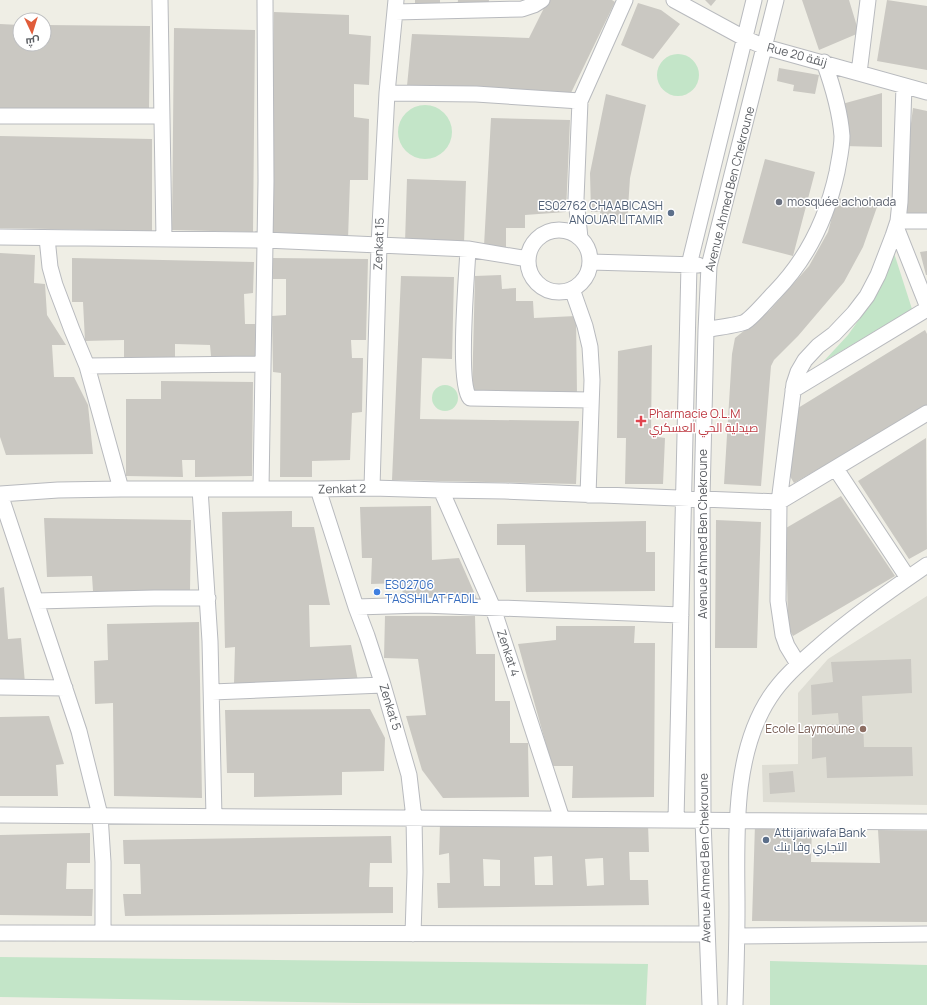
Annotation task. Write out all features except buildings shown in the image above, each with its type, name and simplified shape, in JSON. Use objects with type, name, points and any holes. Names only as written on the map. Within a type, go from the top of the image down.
[{"type":"street","points":[[160,0],[164,238]]},
{"type":"street","points":[[261,489],[264,364],[265,0]]},
{"type":"street","points":[[396,6],[522,9],[534,5],[542,0]]},
{"type":"street","points":[[580,238],[564,231],[556,230],[547,232],[540,237],[534,243],[528,259],[531,275],[536,281],[549,290],[557,292],[564,291],[581,282],[587,272],[590,262],[589,253],[580,238],[576,199],[580,101],[625,0]]},
{"type":"street","name":"Rue 20 زنقة","points":[[674,0],[744,38],[765,47],[824,62],[927,92]]},
{"type":"street","name":"Avenue Ahmed Ben Chekroune","points":[[676,820],[689,265],[754,0]]},
{"type":"street","name":"Avenue Ahmed Ben Chekroune","points":[[710,1005],[703,820],[702,498],[706,330],[710,266],[776,0]]},
{"type":"street","points":[[859,73],[868,0]]},
{"type":"street","name":"Zenkat 15","points":[[372,488],[379,244],[387,93],[396,6]]},
{"type":"street","points":[[706,330],[744,322],[788,279],[808,250],[822,222],[833,190],[840,159],[842,138],[839,110],[824,62]]},
{"type":"street","points":[[798,664],[787,646],[783,635],[778,601],[779,502],[793,390],[798,372],[805,360],[818,346],[834,334],[854,313],[867,296],[878,275],[897,224],[900,202],[904,86]]},
{"type":"street","points":[[387,93],[476,94],[580,101]]},
{"type":"street","points":[[0,116],[162,116]]},
{"type":"street","points":[[897,224],[927,221]]},
{"type":"street","points":[[897,224],[927,305]]},
{"type":"street","points":[[0,237],[164,238],[379,244],[468,249],[528,259]]},
{"type":"street","points":[[47,238],[50,268],[55,285],[87,366],[121,489]]},
{"type":"street","points":[[468,249],[463,354],[465,391],[468,397],[493,400],[591,400]]},
{"type":"street","points":[[590,262],[710,266]]},
{"type":"street","points":[[572,288],[585,326],[590,347],[592,380],[588,495]]},
{"type":"street","points":[[793,390],[927,309]]},
{"type":"street","points":[[87,366],[264,364]]},
{"type":"street","points":[[779,502],[927,414]]},
{"type":"street","points":[[836,469],[908,578]]},
{"type":"street","name":"Zenkat 2","points":[[0,494],[58,490],[372,488],[505,490],[588,495],[683,497],[779,502]]},
{"type":"street","points":[[200,489],[208,598],[212,692],[214,817]]},
{"type":"street","name":"Zenkat 5","points":[[318,489],[383,685],[409,774],[414,818],[415,872],[413,934]]},
{"type":"street","name":"Zenkat 4","points":[[441,490],[493,608],[562,819]]},
{"type":"street","points":[[0,494],[79,731],[100,815],[103,933]]},
{"type":"street","points":[[735,1005],[738,821],[742,776],[750,738],[756,724],[770,696],[798,664],[857,615],[927,565]]},
{"type":"street","points":[[36,601],[208,598]]},
{"type":"street","points":[[356,607],[423,605],[681,615]]},
{"type":"street","points":[[212,692],[383,685]]},
{"type":"street","points":[[0,687],[65,688]]},
{"type":"street","points":[[0,815],[927,822]]},
{"type":"street","points":[[0,933],[707,934]]},
{"type":"street","points":[[737,936],[927,934]]},
{"type":"shaded area","name":"Ecole Laymoune","points":[[927,596],[927,805],[763,802],[762,765],[798,764],[798,693],[828,659]]},
{"type":"green space","points":[[678,54],[693,60],[699,75],[693,90],[678,96],[663,90],[657,75],[663,60]]},
{"type":"green space","points":[[425,105],[435,107],[444,113],[450,122],[452,132],[450,142],[444,151],[435,157],[425,159],[415,157],[406,151],[400,142],[398,132],[400,122],[406,113],[415,107]]},
{"type":"green space","points":[[894,253],[912,309],[823,362],[848,335],[872,301]]},
{"type":"green space","points":[[445,385],[454,389],[458,398],[454,407],[445,411],[436,407],[432,398],[436,389]]},
{"type":"green space","points":[[0,957],[648,964],[646,1005],[357,1003],[0,997]]},
{"type":"green space","points":[[770,961],[927,965],[927,1005],[770,1005]]},
{"type":"place","name":"mosquée achohada","points":[[779,202]]},
{"type":"place","name":"ES02762 CHAABICASH ANOUAR LITAMIR","points":[[671,213]]},
{"type":"place","name":"Pharmacie O.L.M صيدلية الحي العسكري","points":[[641,421]]},
{"type":"place","name":"ES02706 TASSHILAT FADIL","points":[[377,592]]},
{"type":"place","name":"Ecole Laymoune","points":[[863,729]]},
{"type":"place","name":"Attijariwafa Bank التجاري وفا بنك","points":[[766,840]]}]
